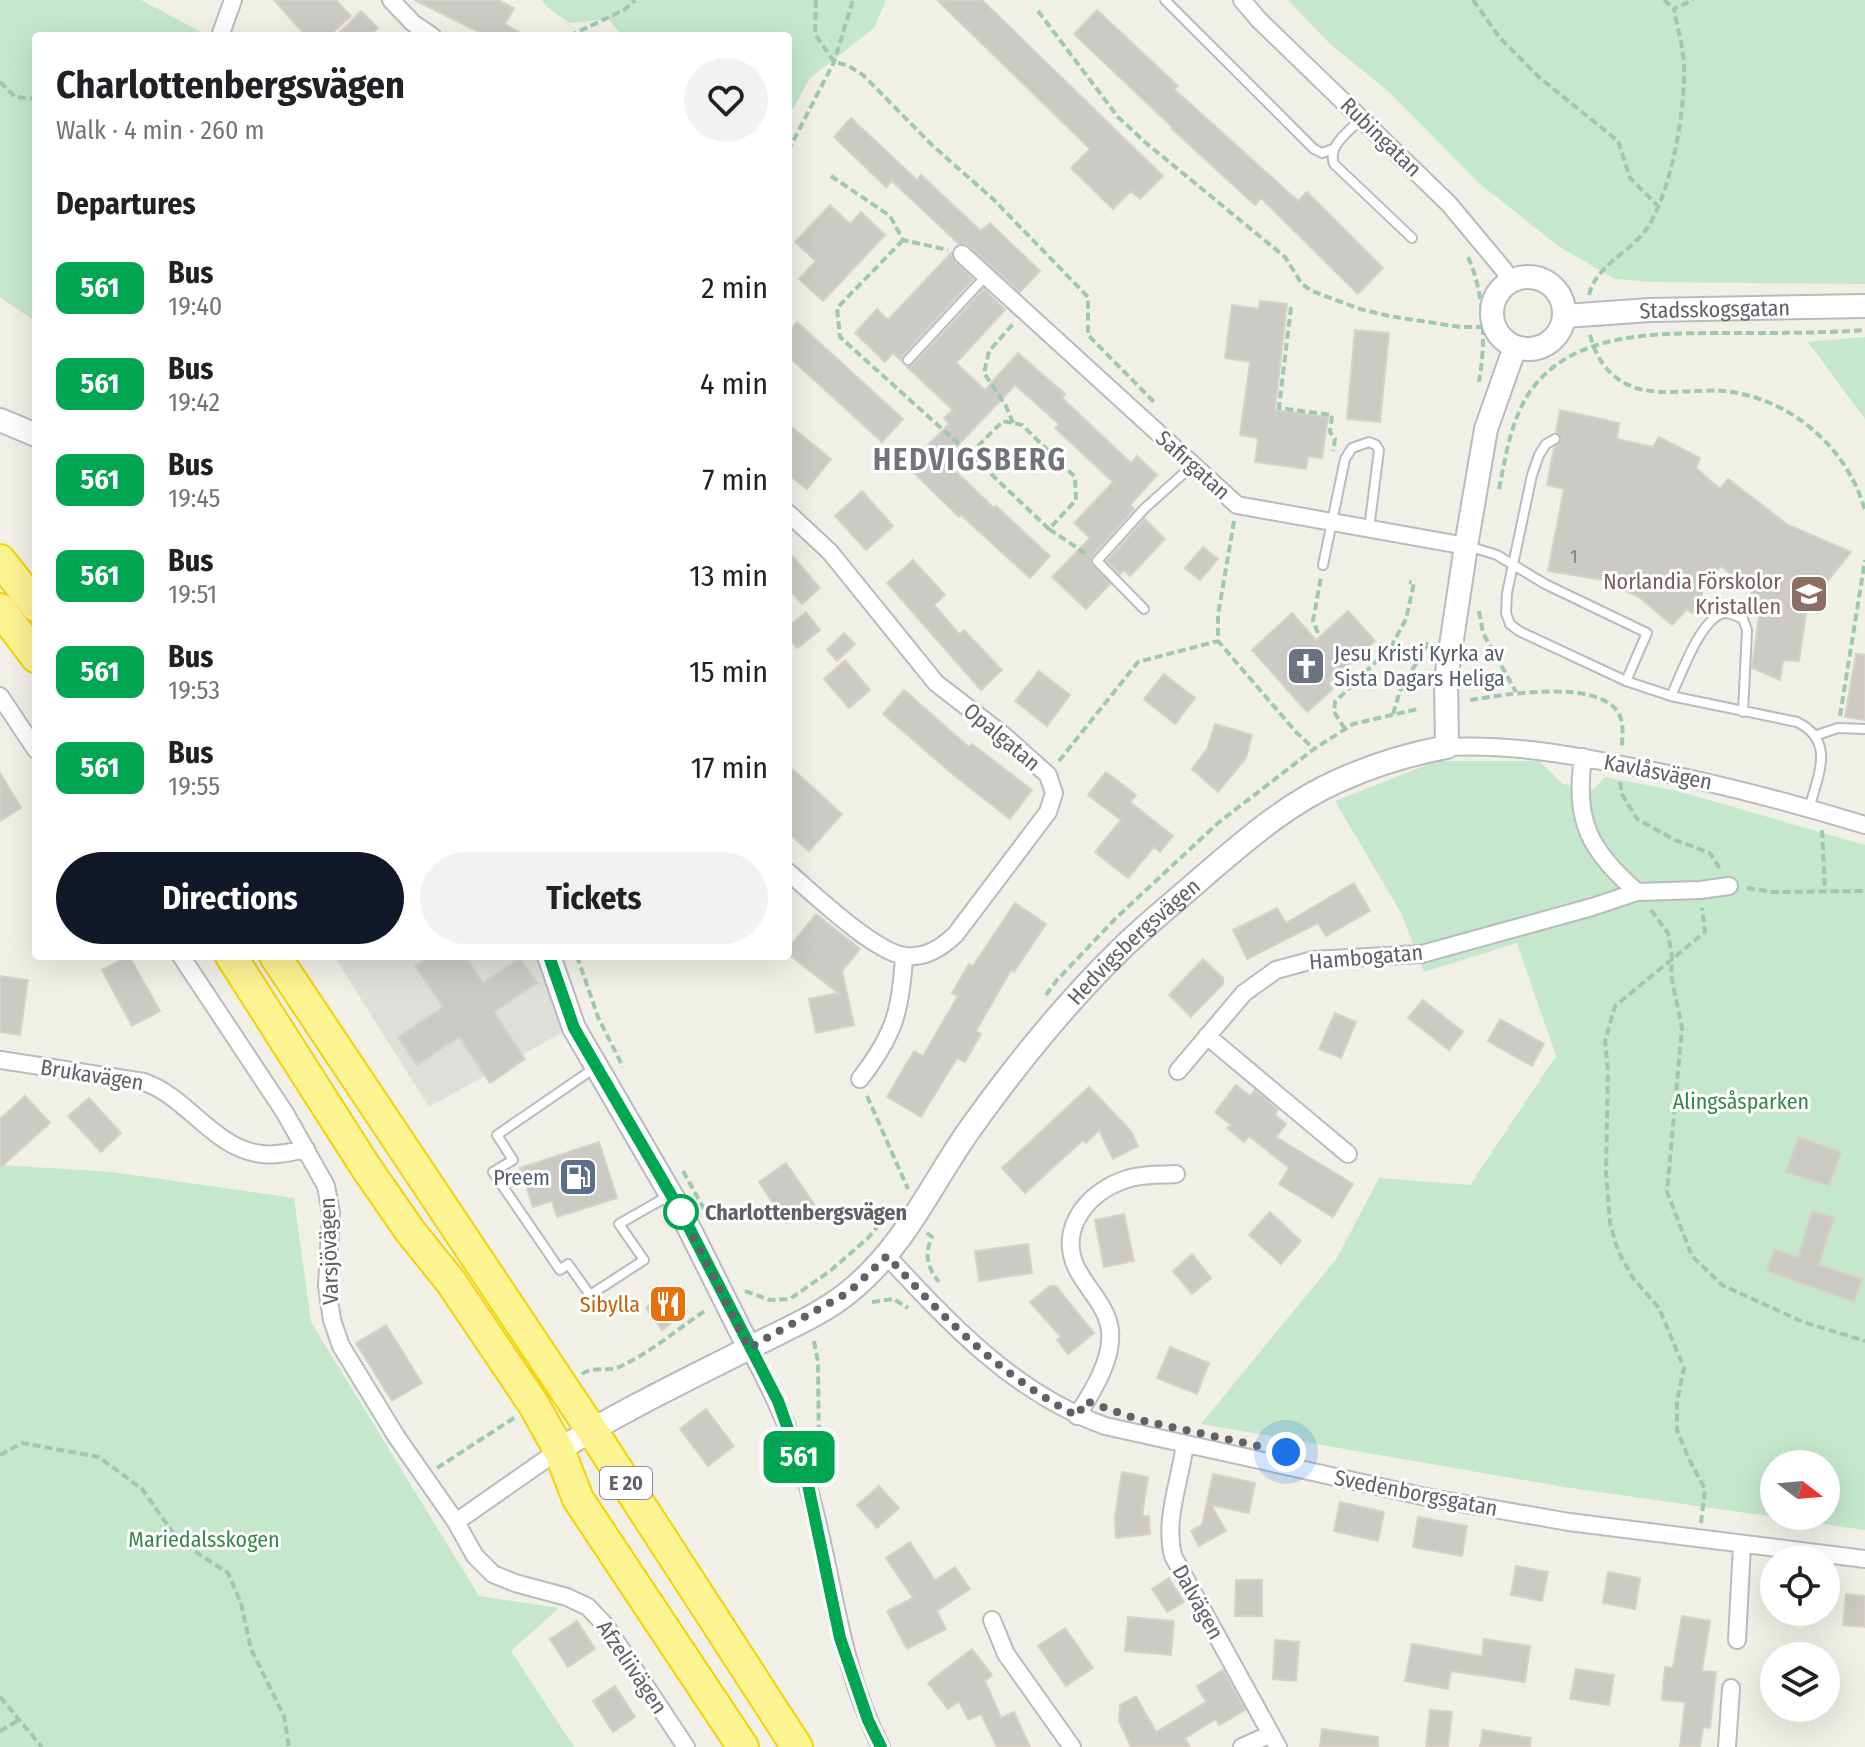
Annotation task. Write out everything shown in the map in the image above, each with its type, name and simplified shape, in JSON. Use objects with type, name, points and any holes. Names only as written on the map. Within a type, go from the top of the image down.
[{"type":"highway","points":[[0,560],[32,601]]},
{"type":"highway","points":[[0,609],[32,652]]},
{"type":"highway","name":"E 20","points":[[234,960],[365,1166],[410,1231],[451,1282],[534,1405],[559,1450],[578,1499],[743,1747]]},
{"type":"highway","name":"E 20","points":[[278,960],[591,1429],[797,1747]]},
{"type":"street","points":[[221,32],[233,0]]},
{"type":"street","points":[[391,0],[426,32]]},
{"type":"street","name":"Rubingatan","points":[[1242,0],[1449,204],[1504,270],[1510,282]]},
{"type":"street","name":"Safirgatan","points":[[962,254],[1237,505],[1466,546]]},
{"type":"street","points":[[1527,277],[1545,281],[1555,288],[1575,315],[1548,344],[1535,349],[1515,347],[1500,336],[1493,319],[1493,307],[1497,295],[1510,282],[1527,277]]},
{"type":"street","name":"Stadsskogsgatan","points":[[1575,315],[1650,310],[1865,306]]},
{"type":"street","points":[[1447,747],[1446,679],[1466,546],[1486,429],[1515,347]]},
{"type":"street","points":[[0,420],[32,433]]},
{"type":"street","name":"Opalgatan","points":[[792,517],[830,552],[936,683],[1002,734],[1048,775],[1054,793],[1048,812],[955,935],[938,950],[919,956],[904,956]]},
{"type":"street","points":[[0,696],[32,744]]},
{"type":"street","name":"Kavlåsvägen","points":[[1447,747],[1501,747],[1583,757],[1732,787],[1865,825]]},
{"type":"street","name":"Hedvigsbergsvägen","points":[[559,1450],[591,1429],[749,1348],[849,1292],[887,1256],[973,1125],[1013,1071],[1060,1014],[1120,950],[1256,831],[1303,799],[1337,781],[1397,758],[1447,747]]},
{"type":"street","points":[[1583,757],[1579,798],[1583,819],[1594,845],[1637,892]]},
{"type":"street","points":[[792,875],[881,948],[904,956],[902,993],[893,1026],[883,1049],[860,1079]]},
{"type":"street","name":"Hambogatan","points":[[1178,1071],[1244,993],[1276,970],[1313,960],[1422,954],[1637,892],[1729,886]]},
{"type":"street","name":"Varsjövägen","points":[[184,960],[306,1149],[326,1186],[331,1213],[327,1286],[332,1320],[341,1346],[396,1436],[456,1522]]},
{"type":"street","points":[[550,960],[574,1028],[671,1194],[778,1401],[808,1485],[840,1638],[868,1720],[881,1747]]},
{"type":"street","points":[[1207,1036],[1348,1154]]},
{"type":"street","name":"Brukavägen","points":[[0,1060],[144,1082],[160,1087],[227,1141],[242,1148],[262,1154],[306,1149]]},
{"type":"street","points":[[1077,1416],[1101,1372],[1111,1342],[1106,1316],[1077,1268],[1071,1251],[1071,1235],[1079,1212],[1092,1198],[1128,1178],[1176,1174]]},
{"type":"street","name":"Svedenborgsgatan","points":[[887,1256],[975,1347],[1038,1395],[1077,1416],[1105,1426],[1446,1500],[1569,1522],[1865,1559]]},
{"type":"street","name":"Dalvägen","points":[[1185,1444],[1168,1537],[1173,1556],[1274,1740]]},
{"type":"street","points":[[456,1522],[559,1450]]},
{"type":"street","name":"Afzeliivägen","points":[[456,1522],[475,1556],[493,1574],[567,1597],[588,1607],[605,1625],[686,1747]]},
{"type":"street","points":[[1737,1640],[1742,1546]]},
{"type":"street","points":[[992,1620],[1006,1654],[1072,1747]]},
{"type":"street","points":[[1727,1747],[1731,1688]]},
{"type":"street","points":[[1242,1747],[1274,1740]]},
{"type":"lane","points":[[1165,0],[1314,149],[1322,153],[1333,149],[1361,118]]},
{"type":"lane","points":[[1333,149],[1331,158],[1334,164],[1412,238]]},
{"type":"lane","points":[[908,360],[982,272]]},
{"type":"lane","points":[[1555,439],[1546,444],[1539,455],[1525,501],[1506,613],[1510,624],[1626,681],[1671,696],[1797,722],[1817,735],[1821,748],[1820,766],[1809,809]]},
{"type":"lane","points":[[1323,565],[1345,459],[1352,448],[1369,442],[1379,450],[1369,529]]},
{"type":"lane","points":[[1144,609],[1097,561],[1144,509],[1193,465]]},
{"type":"lane","points":[[1466,546],[1487,551],[1545,584],[1647,633],[1626,681]]},
{"type":"lane","points":[[1671,696],[1702,633],[1719,614],[1729,613],[1743,619],[1747,630],[1743,712]]},
{"type":"lane","points":[[1817,735],[1838,728],[1865,729]]},
{"type":"lane","points":[[597,1067],[497,1135],[513,1160],[493,1172],[560,1270],[568,1264],[590,1295],[644,1260],[619,1224],[671,1194]]},
{"type":"path","points":[[577,32],[624,10],[635,0]]},
{"type":"path","points":[[816,0],[815,34],[834,62]]},
{"type":"path","points":[[792,143],[834,62],[853,0]]},
{"type":"path","points":[[1473,0],[1500,38],[1540,78],[1618,141],[1630,178],[1657,205]]},
{"type":"path","points":[[1664,0],[1674,9],[1684,64],[1671,175],[1646,230],[1592,282],[1575,315],[1608,371],[1621,381],[1638,388],[1738,393],[1787,412],[1814,431],[1838,454],[1860,492],[1865,511]]},
{"type":"path","points":[[1674,9],[1693,0]]},
{"type":"path","points":[[1038,11],[1118,117],[1168,163],[1285,257],[1302,284],[1312,291],[1360,309],[1389,316],[1435,324],[1483,327]]},
{"type":"path","points":[[0,82],[15,97],[32,99]]},
{"type":"path","points":[[831,176],[890,216],[903,240],[962,254]]},
{"type":"path","points":[[903,240],[837,308],[840,337],[1049,529],[1097,561]]},
{"type":"path","points":[[1466,254],[1477,283],[1483,327],[1482,363],[1477,389]]},
{"type":"path","points":[[1291,307],[1279,408],[1332,415],[1330,432],[1335,439],[1333,454]]},
{"type":"path","points":[[1013,423],[1006,406],[984,373],[989,351],[1026,312]]},
{"type":"path","points":[[1498,493],[1510,436],[1522,404],[1532,389],[1569,356],[1618,340],[1671,334],[1865,330]]},
{"type":"path","points":[[970,454],[1003,421],[1022,425],[1075,477],[1076,500],[1049,529]]},
{"type":"path","points":[[1318,633],[1313,621],[1323,565]]},
{"type":"path","points":[[1345,729],[1334,712],[1335,702],[1391,647],[1406,619],[1414,583],[1409,582]]},
{"type":"path","points":[[1479,604],[1483,633],[1516,692]]},
{"type":"path","points":[[1418,709],[1393,714],[1400,691],[1436,629]]},
{"type":"path","points":[[1048,775],[1138,662],[1218,641]]},
{"type":"path","points":[[1470,700],[1516,692],[1558,691],[1593,697],[1606,703],[1620,716],[1622,748]]},
{"type":"path","points":[[1620,782],[1622,794],[1637,819],[1675,840],[1710,853],[1729,886],[1773,892],[1865,891]]},
{"type":"path","points":[[1700,890],[1705,932],[1615,1006],[1605,1041],[1608,1071],[1606,1172],[1610,1223],[1618,1251],[1633,1278],[1659,1308],[1684,1368],[1677,1401],[1677,1430],[1705,1489],[1701,1526]]},
{"type":"path","points":[[1637,892],[1668,933],[1672,957],[1671,975],[1682,1028],[1667,1192],[1692,1256],[1722,1285],[1803,1322],[1865,1341]]},
{"type":"path","points":[[578,960],[598,1017],[624,1069]]},
{"type":"path","points":[[860,1079],[908,1189]]},
{"type":"path","points":[[676,1164],[688,1177],[711,1217],[714,1234]]},
{"type":"path","points":[[738,1284],[756,1297],[790,1299],[830,1271],[868,1238],[894,1207]]},
{"type":"path","points":[[932,1237],[928,1245],[928,1265],[941,1286]]},
{"type":"path","points":[[0,1455],[22,1443],[99,1457],[142,1489],[179,1541],[228,1573],[241,1603],[251,1649],[284,1716],[289,1747]]},
{"type":"path","points":[[0,1697],[42,1747]]},
{"type":"path","points":[[0,1731],[19,1719]]},
{"type":"shaded area","points":[[337,960],[538,960],[563,1032],[429,1107]]},
{"type":"green space","points":[[0,0],[141,0],[201,32],[32,32],[32,319],[0,297]]},
{"type":"green space","points":[[542,0],[886,0],[874,28],[810,78],[792,111],[792,32],[619,32],[609,19],[570,23]]},
{"type":"green space","points":[[1288,0],[1865,0],[1865,284],[1615,279],[1558,246],[1480,184],[1389,92],[1330,44]]},
{"type":"green space","points":[[1865,337],[1865,419],[1808,342]]},
{"type":"green space","name":"Alingsåsparken","points":[[1437,761],[1539,761],[1563,784],[1594,789],[1605,777],[1678,791],[1865,845],[1865,1530],[1840,1526],[1840,1450],[1760,1450],[1760,1515],[1564,1487],[1201,1424],[1337,1258],[1379,1178],[1470,1185],[1556,1056],[1517,943],[1424,972],[1401,913],[1335,801]]},
{"type":"green space","name":"Mariedalsskogen","points":[[0,1165],[112,1172],[294,1198],[311,1322],[479,1596],[559,1608],[511,1651],[574,1747],[0,1747]]},
{"type":"building","points":[[274,0],[336,0],[351,16],[333,32],[302,32]]},
{"type":"building","points":[[414,0],[498,0],[514,8],[505,24],[519,32],[479,32]]},
{"type":"building","points":[[937,0],[982,0],[1163,176],[1140,199],[1131,191],[1113,209],[1071,168],[1090,149]]},
{"type":"building","points":[[1097,10],[1178,86],[1174,89],[1298,201],[1307,192],[1383,268],[1358,294],[1261,198],[1255,205],[1074,34]]},
{"type":"building","points":[[361,11],[378,28],[374,32],[340,32]]},
{"type":"building","points":[[851,118],[917,180],[921,175],[981,231],[990,223],[1040,271],[1020,292],[969,246],[959,244],[892,181],[886,187],[834,137]]},
{"type":"building","points":[[830,205],[850,224],[861,212],[885,235],[823,301],[799,279],[816,261],[795,242]]},
{"type":"building","points":[[951,253],[955,262],[973,279],[903,355],[901,361],[893,353],[885,362],[855,333],[877,309],[888,320]]},
{"type":"building","points":[[984,289],[1005,310],[956,363],[985,390],[1018,353],[1065,394],[1062,398],[1131,463],[1137,456],[1157,475],[1130,505],[1134,509],[1091,557],[1092,565],[1110,584],[1086,609],[1052,577],[1090,538],[1074,523],[1113,482],[1055,428],[1059,424],[1015,385],[944,460],[1050,556],[1030,578],[961,515],[959,517],[907,466],[949,424],[944,418],[953,410],[907,367],[913,365]]},
{"type":"building","points":[[1260,301],[1287,304],[1275,410],[1328,417],[1322,458],[1308,456],[1306,469],[1255,462],[1258,438],[1240,435],[1250,362],[1225,358],[1232,305],[1259,309]]},
{"type":"building","points":[[797,322],[903,419],[882,442],[792,360],[792,328]]},
{"type":"building","points":[[1355,330],[1389,333],[1380,422],[1347,419]]},
{"type":"building","points":[[1560,410],[1619,423],[1617,439],[1653,447],[1659,437],[1700,458],[1696,468],[1720,489],[1728,479],[1788,525],[1851,552],[1807,607],[1799,661],[1783,660],[1780,680],[1752,668],[1761,601],[1721,566],[1703,589],[1700,602],[1692,613],[1687,609],[1672,625],[1639,597],[1603,580],[1548,571],[1564,489],[1547,485],[1554,448],[1562,440],[1556,432]]},
{"type":"building","points":[[792,427],[831,459],[807,489],[792,477]]},
{"type":"building","points":[[862,491],[893,526],[866,550],[835,516]]},
{"type":"building","points":[[1145,519],[1165,539],[1130,576],[1124,570],[1120,574],[1107,561]]},
{"type":"building","points":[[1203,547],[1218,559],[1200,580],[1185,568]]},
{"type":"building","points":[[792,556],[820,588],[802,604],[792,593]]},
{"type":"building","points":[[913,560],[945,595],[934,605],[959,634],[964,630],[1002,670],[981,690],[887,583]]},
{"type":"building","name":"Jesu Kristi Kyrka av Sista Dagars Heliga","points":[[1348,611],[1375,641],[1328,683],[1333,689],[1307,712],[1252,650],[1292,613],[1316,640]]},
{"type":"building","points":[[806,612],[820,630],[797,648],[792,642],[792,624]]},
{"type":"building","points":[[844,633],[855,644],[837,661],[827,650]]},
{"type":"building","points":[[1856,654],[1865,655],[1865,720],[1845,717]]},
{"type":"building","points":[[845,660],[870,690],[849,708],[824,679]]},
{"type":"building","points":[[1039,671],[1070,695],[1047,726],[1015,701]]},
{"type":"building","points":[[1164,674],[1195,698],[1175,724],[1144,699]]},
{"type":"building","points":[[904,690],[969,747],[972,744],[1032,790],[1010,819],[883,714]]},
{"type":"building","points":[[1215,724],[1252,735],[1246,758],[1218,792],[1192,769],[1207,749]]},
{"type":"building","points":[[792,769],[842,814],[809,851],[792,836]]},
{"type":"building","points":[[1106,772],[1136,795],[1130,802],[1173,836],[1160,852],[1154,847],[1128,878],[1095,852],[1121,820],[1088,795]]},
{"type":"building","points":[[0,773],[21,808],[0,821]]},
{"type":"building","points":[[1354,883],[1370,911],[1326,936],[1318,923],[1247,959],[1233,930],[1277,908],[1286,923]]},
{"type":"building","points":[[1015,903],[1046,924],[1014,972],[1011,970],[976,1031],[981,1034],[965,1062],[957,1058],[921,1117],[887,1097],[914,1051],[923,1056],[958,996],[952,993],[969,964],[973,966]]},
{"type":"building","points":[[816,914],[860,949],[842,971],[854,1025],[816,1033],[809,999],[838,993],[792,957],[792,944]]},
{"type":"building","points":[[1203,959],[1223,978],[1223,984],[1191,1017],[1169,995]]},
{"type":"building","points":[[121,960],[131,960],[160,1011],[132,1026],[102,970]]},
{"type":"building","points":[[424,960],[468,960],[483,983],[521,960],[537,983],[494,1012],[525,1059],[490,1083],[459,1037],[417,1065],[398,1037],[443,1007],[415,966]]},
{"type":"building","points":[[0,976],[28,980],[20,1035],[0,1032]]},
{"type":"building","points":[[1423,1000],[1463,1032],[1449,1050],[1408,1018]]},
{"type":"building","points":[[1335,1013],[1356,1022],[1341,1058],[1319,1049]]},
{"type":"building","points":[[1500,1019],[1544,1044],[1532,1066],[1488,1041]]},
{"type":"building","points":[[1236,1085],[1250,1096],[1255,1090],[1278,1110],[1275,1115],[1286,1124],[1276,1137],[1353,1184],[1333,1217],[1279,1184],[1289,1168],[1249,1136],[1244,1142],[1227,1128],[1231,1125],[1215,1112]]},
{"type":"building","points":[[1089,1087],[1131,1131],[1138,1146],[1113,1159],[1099,1130],[1086,1143],[1083,1140],[1025,1193],[1002,1168]]},
{"type":"building","points":[[25,1096],[50,1123],[0,1168],[0,1119]]},
{"type":"building","points":[[89,1098],[121,1133],[101,1152],[68,1116]]},
{"type":"building","points":[[1798,1137],[1841,1152],[1829,1186],[1786,1172]]},
{"type":"building","points":[[599,1142],[617,1198],[557,1217],[552,1201],[533,1207],[520,1168]]},
{"type":"building","points":[[786,1163],[814,1204],[786,1223],[759,1182]]},
{"type":"building","points":[[1812,1211],[1834,1217],[1819,1265],[1862,1279],[1854,1302],[1767,1271],[1774,1249],[1798,1257]]},
{"type":"building","points":[[1270,1212],[1301,1241],[1281,1264],[1249,1235]]},
{"type":"building","points":[[1124,1214],[1134,1261],[1104,1267],[1095,1220]]},
{"type":"building","points":[[1028,1244],[1032,1273],[979,1281],[975,1251]]},
{"type":"building","points":[[1192,1254],[1211,1278],[1192,1294],[1173,1271]]},
{"type":"building","points":[[1050,1286],[1056,1286],[1094,1333],[1068,1354],[1057,1340],[1061,1337],[1030,1302]]},
{"type":"building","points":[[671,1289],[687,1311],[662,1330],[646,1308]]},
{"type":"building","points":[[386,1325],[422,1383],[392,1401],[356,1343]]},
{"type":"building","points":[[1170,1347],[1209,1363],[1197,1394],[1157,1378]]},
{"type":"building","points":[[706,1409],[734,1446],[708,1466],[680,1429]]},
{"type":"building","points":[[1122,1472],[1148,1477],[1142,1516],[1149,1516],[1150,1534],[1116,1538],[1115,1517]]},
{"type":"building","points":[[1213,1474],[1255,1483],[1249,1513],[1211,1505],[1226,1531],[1199,1546],[1191,1531],[1202,1525]]},
{"type":"building","points":[[879,1486],[899,1508],[877,1528],[857,1505]]},
{"type":"building","points":[[1340,1502],[1384,1512],[1378,1541],[1334,1531]]},
{"type":"building","points":[[1418,1517],[1467,1526],[1462,1556],[1413,1547]]},
{"type":"building","points":[[910,1542],[935,1580],[955,1567],[970,1589],[937,1611],[946,1629],[907,1649],[887,1611],[913,1598],[886,1558]]},
{"type":"building","points":[[1516,1566],[1548,1572],[1542,1601],[1511,1595]]},
{"type":"building","points":[[1608,1572],[1640,1578],[1635,1609],[1603,1603]]},
{"type":"building","points":[[1169,1578],[1184,1602],[1167,1612],[1152,1589]]},
{"type":"building","points":[[1236,1580],[1262,1580],[1262,1616],[1235,1616]]},
{"type":"building","points":[[1846,1594],[1865,1596],[1865,1627],[1843,1625]]},
{"type":"building","points":[[1682,1616],[1710,1621],[1702,1671],[1716,1672],[1710,1728],[1703,1727],[1700,1747],[1680,1747],[1685,1702],[1662,1700],[1665,1667],[1673,1668]]},
{"type":"building","points":[[1128,1617],[1174,1621],[1171,1655],[1125,1651]]},
{"type":"building","points":[[577,1621],[595,1649],[568,1667],[550,1639]]},
{"type":"building","points":[[1065,1628],[1093,1668],[1066,1686],[1038,1646]]},
{"type":"building","points":[[1484,1639],[1530,1646],[1525,1682],[1451,1671],[1448,1689],[1405,1681],[1412,1644],[1482,1656]]},
{"type":"building","points":[[1275,1640],[1299,1642],[1296,1681],[1273,1679]]},
{"type":"building","points":[[972,1649],[992,1675],[985,1681],[1001,1718],[1014,1712],[1030,1747],[997,1747],[981,1714],[968,1720],[959,1701],[948,1709],[928,1683]]},
{"type":"building","points":[[1576,1669],[1614,1675],[1609,1705],[1570,1699]]},
{"type":"building","points":[[1223,1670],[1245,1710],[1219,1725],[1216,1719],[1185,1738],[1190,1747],[1131,1747],[1119,1721],[1120,1705],[1136,1696],[1156,1732],[1206,1702],[1197,1686]]},
{"type":"building","points":[[615,1686],[635,1717],[613,1732],[593,1701]]},
{"type":"building","points":[[1430,1710],[1452,1712],[1448,1747],[1426,1747]]},
{"type":"building","points":[[1322,1729],[1378,1737],[1378,1747],[1320,1747]]},
{"type":"building","points":[[1483,1730],[1531,1738],[1530,1747],[1480,1747]]},
{"type":"bus line","name":"561","points":[[550,960],[574,1028],[681,1212],[778,1401],[808,1485],[840,1638],[868,1720],[881,1747]]},
{"type":"place","name":"Norlandia Förskolor Kristallen","points":[[1809,594]]},
{"type":"place","name":"Jesu Kristi Kyrka av Sista Dagars Heliga","points":[[1306,666]]},
{"type":"place","name":"Preem","points":[[578,1177]]},
{"type":"place","name":"Charlottenbergsvägen","points":[[681,1212]]},
{"type":"place","name":"Sibylla","points":[[668,1304]]},
{"type":"district","name":"HEDVIGSBERG","points":[[970,460]]},
{"type":"route","points":[[681,1212],[749,1348],[849,1292],[887,1256],[975,1347],[1038,1395],[1077,1416],[1086,1401],[1140,1420],[1286,1452]]}]
